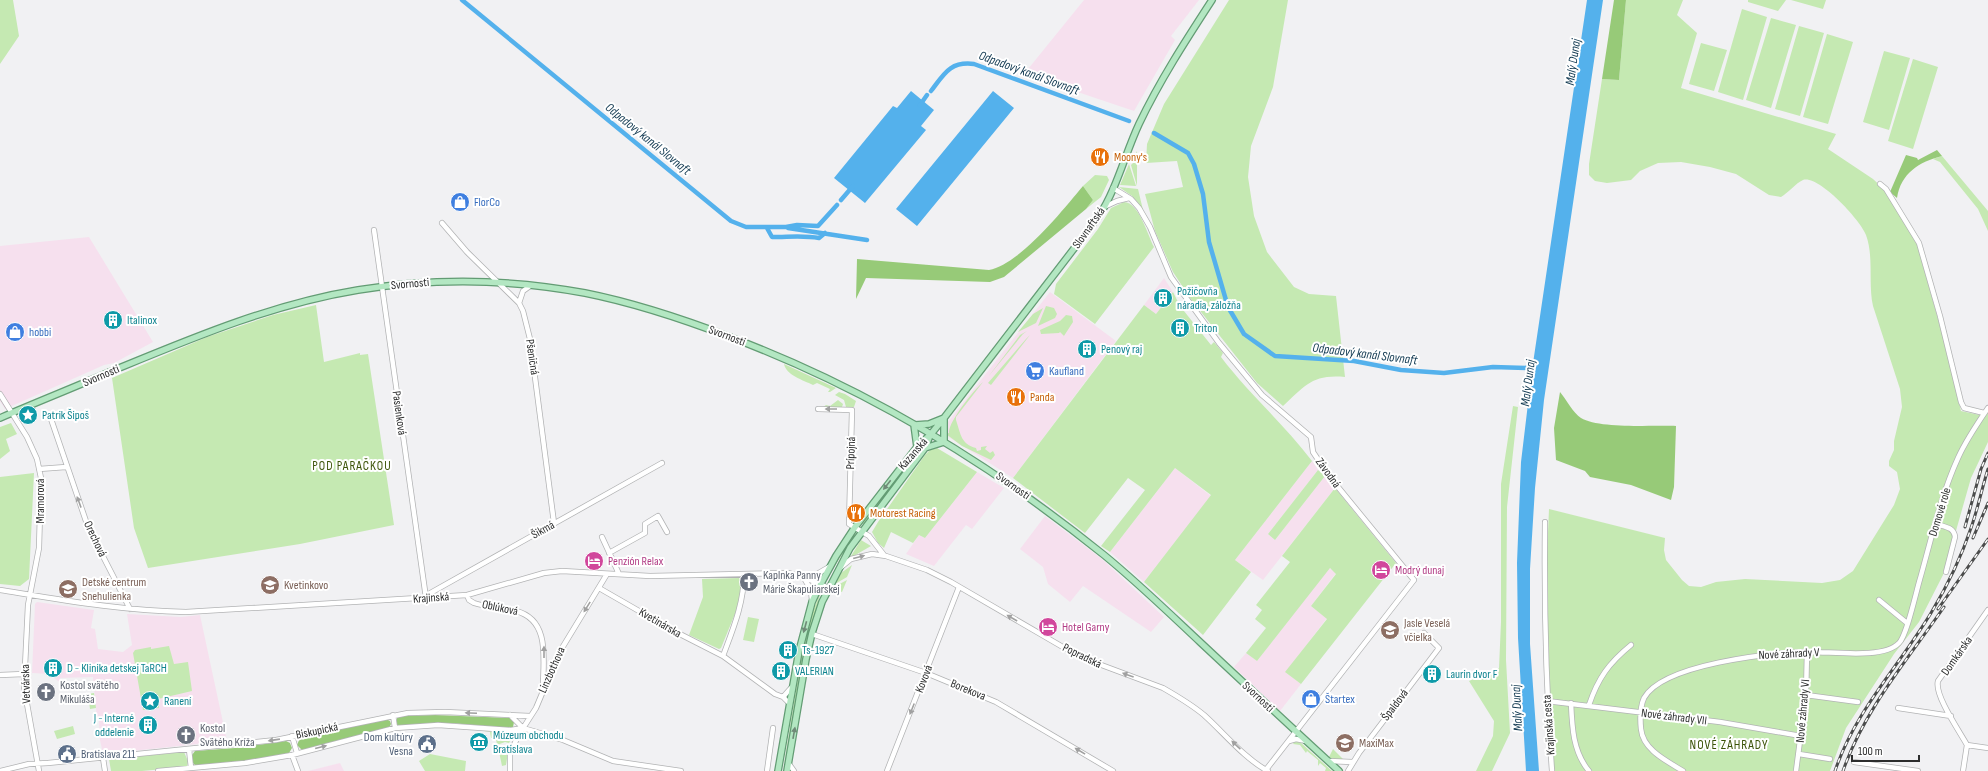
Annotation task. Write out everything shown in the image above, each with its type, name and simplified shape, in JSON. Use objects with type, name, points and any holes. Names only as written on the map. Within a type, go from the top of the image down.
[{"type":"main road","name":"Slovnaftská","points":[[931,434],[1078,246],[1104,207],[1139,125],[1159,84],[1212,0]]},
{"type":"main road","name":"Svornosti","points":[[0,418],[176,345],[263,312],[324,297],[382,287],[443,282],[498,283],[575,291],[659,311],[747,343],[812,371],[931,434],[1023,493],[1107,558],[1144,589],[1339,771]]},
{"type":"main road","points":[[917,447],[914,425],[929,424],[944,418],[944,442],[924,448]]},
{"type":"main road","name":"Kazanská","points":[[778,771],[798,651],[812,602],[820,584],[829,567],[855,527],[917,447],[931,434]]},
{"type":"main road","name":"Kazanská","points":[[787,771],[812,634],[819,609],[837,571],[862,532],[924,448],[931,434]]},
{"type":"street","points":[[1880,184],[1886,189],[1920,243],[1961,402],[1964,408],[1984,413]]},
{"type":"street","name":"Závodná","points":[[1113,188],[1129,198],[1139,208],[1150,227],[1171,277],[1212,334],[1262,395],[1311,437],[1313,452],[1329,476],[1414,580],[1266,771]]},
{"type":"street","points":[[1104,207],[1117,200],[1129,198]]},
{"type":"street","name":"Pšeničná","points":[[442,223],[498,283],[519,303],[523,311],[530,339],[554,523]]},
{"type":"street","name":"Pasienková","points":[[374,230],[425,597]]},
{"type":"street","points":[[519,303],[523,291],[530,286]]},
{"type":"street","name":"Mramorová","points":[[0,394],[27,437],[39,469],[41,491],[40,533],[36,569],[30,595]]},
{"type":"street","name":"Domové role","points":[[1907,623],[1936,524],[1958,459],[1970,434],[1988,408]]},
{"type":"street","name":"Prípojná","points":[[818,409],[852,410],[849,524],[855,527]]},
{"type":"street","name":"Orechová","points":[[51,419],[66,467],[89,529],[130,609]]},
{"type":"street","name":"Šikmá","points":[[425,597],[662,463]]},
{"type":"street","points":[[39,469],[66,467]]},
{"type":"street","points":[[609,553],[645,532],[645,524],[658,516],[667,532]]},
{"type":"street","name":"Krajinská cesta","points":[[1545,522],[1544,592],[1546,680],[1552,771]]},
{"type":"street","points":[[1936,524],[1951,528],[1955,532],[1956,537],[1946,572]]},
{"type":"street","name":"Popradská","points":[[855,527],[869,536],[880,552],[886,556]]},
{"type":"street","points":[[602,536],[619,574]]},
{"type":"street","name":"Popradská","points":[[837,571],[851,559],[872,554],[886,556],[927,570],[1080,657],[1159,686],[1173,694],[1204,715],[1266,771]]},
{"type":"street","points":[[812,602],[811,590],[803,577],[818,574],[829,567]]},
{"type":"street","name":"Krajinská","points":[[0,590],[130,609],[186,612],[467,595],[544,573],[562,571],[650,576],[788,573],[803,577],[829,588]]},
{"type":"street","name":"Linzbothova","points":[[510,771],[510,754],[543,691],[559,653],[607,574]]},
{"type":"street","points":[[723,656],[741,607],[745,586],[744,574]]},
{"type":"street","name":"Kovová","points":[[887,771],[959,587]]},
{"type":"street","name":"Kvetinárska","points":[[598,588],[672,630],[723,656],[775,694],[783,697],[789,703]]},
{"type":"street","name":"Vetvárska","points":[[30,595],[27,621],[24,697],[39,771]]},
{"type":"street","name":"Oblúková","points":[[467,595],[474,603],[518,611],[532,620],[544,641],[543,691]]},
{"type":"street","points":[[1879,600],[1907,623]]},
{"type":"street","name":"Domkárska","points":[[1967,745],[1937,690],[1938,681],[1988,610]]},
{"type":"street","name":"Nové záhrady V","points":[[1641,713],[1642,704],[1649,692],[1671,677],[1699,668],[1753,656],[1807,652],[1887,650],[1901,640],[1905,634],[1907,623]]},
{"type":"street","name":"Špaldová","points":[[1348,771],[1352,762],[1439,648],[1424,633]]},
{"type":"street","name":"Borekova","points":[[812,634],[926,673],[996,702],[1113,771]]},
{"type":"street","points":[[1589,705],[1603,673],[1619,655],[1632,645]]},
{"type":"street","name":"Nové záhrady VI","points":[[1796,771],[1806,695],[1807,652]]},
{"type":"street","points":[[0,675],[24,674]]},
{"type":"street","points":[[783,697],[791,688]]},
{"type":"street","points":[[1806,695],[1858,702]]},
{"type":"street","name":"Nové záhrady VII","points":[[1547,702],[1589,705],[1641,713],[1720,722],[1801,736]]},
{"type":"street","points":[[1571,703],[1573,733],[1583,763],[1589,771]]},
{"type":"street","points":[[1898,708],[1951,716]]},
{"type":"street","name":"Biskupická","points":[[0,771],[11,770],[37,763],[189,749],[292,736],[393,715],[417,712],[530,716]]},
{"type":"street","points":[[1641,713],[1642,732],[1650,747],[1660,756],[1683,771]]},
{"type":"street","points":[[393,715],[395,728]]},
{"type":"street","points":[[510,715],[523,728],[563,740],[613,761],[681,771]]},
{"type":"street","name":"Biskupická","points":[[158,771],[245,763],[295,754],[395,728],[438,725],[511,730],[523,728]]},
{"type":"street","points":[[767,771],[773,728]]},
{"type":"street","points":[[292,736],[298,771]]},
{"type":"street","points":[[1289,741],[1296,739],[1306,741]]},
{"type":"street","points":[[1963,771],[1967,745],[1988,748]]},
{"type":"street","points":[[189,749],[191,768]]},
{"type":"street","points":[[1799,754],[1830,759]]},
{"type":"street","points":[[103,758],[105,771]]},
{"type":"street","points":[[1328,761],[1352,762]]},
{"type":"street","points":[[1854,762],[1918,771]]},
{"type":"street","points":[[788,764],[794,771]]},
{"type":"shaded area","points":[[1084,0],[1199,0],[1171,36],[1175,40],[1134,111],[1024,74]]},
{"type":"shaded area","points":[[89,237],[153,342],[114,363],[104,365],[5,409],[0,401],[0,246]]},
{"type":"shaded area","points":[[1164,278],[1173,292],[1156,314],[1144,305]]},
{"type":"shaded area","points":[[1050,292],[1116,341],[1013,478],[947,436],[948,422]]},
{"type":"shaded area","points":[[1312,461],[1318,470],[1268,534],[1275,540],[1325,476],[1335,488],[1263,580],[1235,560]]},
{"type":"shaded area","points":[[1175,468],[1211,496],[1144,582],[1110,552]]},
{"type":"shaded area","points":[[977,472],[1004,488],[972,529],[966,525],[934,566],[906,554],[919,535],[925,538]]},
{"type":"shaded area","points":[[1045,516],[1102,559],[1164,617],[1151,632],[1083,586],[1070,602],[1048,584],[1043,567],[1020,549]]},
{"type":"shaded area","points":[[1329,568],[1336,573],[1311,606],[1327,618],[1286,672],[1301,684],[1280,711],[1234,667],[1246,653],[1257,661]]},
{"type":"shaded area","points":[[37,602],[94,610],[91,628],[95,629],[98,649],[123,652],[132,645],[127,614],[181,617],[200,615],[227,741],[103,754],[100,740],[99,720],[97,720],[93,677],[60,678],[61,683],[48,674],[32,673],[35,604]]},
{"type":"shaded area","points":[[340,763],[344,771],[308,771]]},
{"type":"green space","points":[[0,0],[13,0],[19,36],[0,64]]},
{"type":"green space","points":[[1229,0],[1288,0],[1273,87],[1251,146],[1248,177],[1254,216],[1267,252],[1294,287],[1309,294],[1336,296],[1345,377],[1324,377],[1310,383],[1283,406],[1257,383],[1190,298],[1173,272],[1155,231],[1145,194],[1183,187],[1177,161],[1146,163],[1147,144],[1164,104]]},
{"type":"green space","points":[[1614,0],[1626,0],[1619,80],[1602,79]]},
{"type":"green space","points":[[1626,0],[1683,0],[1677,15],[1697,33],[1681,88],[1836,134],[1828,149],[1873,179],[1886,191],[1917,244],[1948,355],[1961,411],[1984,416],[1988,411],[1988,442],[1971,478],[1944,573],[1919,622],[1894,654],[1846,728],[1830,771],[1554,771],[1545,601],[1549,509],[1665,538],[1664,550],[1666,560],[1682,580],[1689,586],[1701,587],[1716,582],[1745,579],[1822,583],[1840,580],[1853,571],[1894,505],[1900,489],[1897,472],[1889,466],[1889,461],[1894,450],[1894,441],[1902,407],[1900,389],[1873,306],[1870,252],[1866,235],[1863,228],[1839,200],[1810,180],[1800,181],[1781,197],[1769,195],[1736,174],[1710,167],[1681,162],[1658,163],[1640,171],[1631,180],[1607,183],[1595,181],[1589,175],[1589,164],[1602,79],[1619,80]]},
{"type":"green space","points":[[1748,0],[1786,0],[1778,11],[1748,2]]},
{"type":"green space","points":[[1791,0],[1826,0],[1823,9]]},
{"type":"green space","points":[[1742,9],[1767,17],[1743,100],[1718,92]]},
{"type":"green space","points":[[1771,18],[1796,25],[1771,108],[1746,100]]},
{"type":"green space","points":[[1799,26],[1824,33],[1800,116],[1775,109]]},
{"type":"green space","points":[[1827,34],[1853,42],[1828,124],[1803,117]]},
{"type":"green space","points":[[1701,43],[1727,50],[1714,91],[1689,84]]},
{"type":"green space","points":[[1884,51],[1910,58],[1889,130],[1863,122]]},
{"type":"green space","points":[[1913,59],[1938,67],[1913,149],[1888,141]]},
{"type":"green space","points":[[1937,150],[1942,156],[1919,165],[1912,170],[1902,182],[1897,198],[1890,192],[1906,155],[1917,158],[1918,160]]},
{"type":"green space","points":[[1137,151],[1137,186],[1131,165],[1135,161],[1133,160]]},
{"type":"green space","points":[[1942,156],[1988,211],[1988,231],[1978,209],[1940,162],[1933,159]]},
{"type":"green space","points":[[1129,164],[1136,186],[1120,185]]},
{"type":"green space","points":[[1095,175],[1107,176],[1109,180],[1101,197],[1086,209],[1093,200],[1083,186]]},
{"type":"green space","points":[[1083,186],[1093,200],[1086,209],[1004,277],[990,282],[866,278],[856,299],[857,259],[989,270],[1001,266],[1014,258],[1027,247],[1052,222]]},
{"type":"green space","points":[[1119,187],[1138,189],[1143,210],[1132,196]]},
{"type":"green space","points":[[1124,202],[1129,203],[1139,213],[1154,247],[1095,324],[1054,294],[1056,284],[1098,229],[1111,208]]},
{"type":"green space","points":[[1173,292],[1180,306],[1211,345],[1214,342],[1223,353],[1221,357],[1232,371],[1290,434],[1312,461],[1235,560],[1251,572],[1203,635],[1144,582],[1211,495],[1175,468],[1110,552],[1101,546],[1145,490],[1128,478],[1085,533],[1013,478],[1144,305],[1156,314]]},
{"type":"green space","points":[[316,305],[324,362],[360,353],[360,355],[368,354],[394,525],[300,544],[148,568],[134,528],[112,378],[207,337],[273,315]]},
{"type":"green space","points":[[1046,306],[1054,308],[1057,314],[1055,318],[1038,326]]},
{"type":"green space","points":[[1043,308],[1036,323],[1018,332],[1033,314]]},
{"type":"green space","points":[[1066,315],[1072,316],[1073,322],[1064,336],[1060,332],[1041,334],[1040,330],[1060,321]]},
{"type":"green space","points":[[1027,331],[1023,334],[988,377],[1020,335]]},
{"type":"green space","points":[[1030,335],[991,385],[988,383],[1026,339]]},
{"type":"green space","points":[[784,364],[836,388],[828,392],[830,389],[817,383],[813,385],[791,374],[785,368]]},
{"type":"green space","points":[[983,382],[956,417],[956,420],[964,441],[976,448],[977,451],[981,450],[981,447],[987,446],[985,449],[990,453],[993,451],[995,455],[991,460],[962,446],[946,434],[949,433],[950,428],[957,414],[962,406]]},
{"type":"green space","points":[[839,392],[856,401],[854,407],[846,407],[844,400],[835,395]]},
{"type":"green space","points":[[1560,392],[1578,416],[1589,421],[1600,424],[1627,426],[1676,426],[1674,487],[1671,500],[1631,485],[1590,477],[1585,471],[1556,460],[1554,428]]},
{"type":"green space","points":[[838,400],[843,404],[842,407],[822,408],[826,405],[830,406]]},
{"type":"green space","points":[[1513,406],[1518,407],[1507,507],[1506,660],[1510,733],[1492,771],[1476,771],[1493,736],[1494,721],[1469,681],[1499,668],[1501,622],[1501,484]]},
{"type":"green space","points":[[11,423],[17,434],[6,439],[10,451],[0,459],[0,427]]},
{"type":"green space","points":[[937,448],[977,472],[925,538],[919,535],[913,543],[891,532],[884,548],[878,543],[872,532],[925,455],[930,450]]},
{"type":"green space","points":[[1318,470],[1325,476],[1275,540],[1268,534]]},
{"type":"green space","points":[[34,473],[29,579],[20,586],[0,584],[0,477]]},
{"type":"green space","points":[[1335,488],[1396,563],[1301,684],[1285,672],[1327,619],[1311,606],[1336,574],[1330,568],[1257,661],[1246,653],[1266,628],[1255,619],[1262,610],[1256,605],[1290,562],[1282,556]]},
{"type":"green space","points":[[888,489],[889,491],[864,524],[861,523]]},
{"type":"green space","points":[[854,534],[854,536],[832,570],[848,541]]},
{"type":"green space","points":[[861,540],[871,546],[852,557],[851,556]]},
{"type":"green space","points":[[852,565],[847,577],[835,584],[841,573]]},
{"type":"green space","points":[[739,578],[742,583],[739,604],[721,648],[719,649],[689,635],[703,597],[702,579]]},
{"type":"green space","points":[[847,580],[842,592],[833,589],[834,587]]},
{"type":"green space","points":[[821,591],[806,649],[783,771],[802,653],[810,619]]},
{"type":"green space","points":[[748,617],[759,619],[754,642],[743,640]]},
{"type":"green space","points":[[169,646],[174,664],[188,662],[192,691],[158,699],[159,708],[143,710],[133,653],[135,650]]},
{"type":"green space","points":[[94,693],[96,708],[90,709],[88,694]]},
{"type":"green space","points":[[435,715],[510,718],[514,722],[513,727],[509,728],[450,723],[398,726],[396,724],[399,716]]},
{"type":"green space","points":[[386,719],[390,721],[391,724],[389,728],[302,750],[297,745],[300,738]]},
{"type":"green space","points":[[73,726],[75,734],[57,739],[54,731]]},
{"type":"green space","points":[[479,730],[509,734],[512,737],[509,743],[505,742],[497,745],[496,738],[491,738],[490,732]]},
{"type":"green space","points":[[286,741],[290,743],[292,748],[289,753],[243,762],[196,766],[193,763],[192,755],[195,751],[235,748]]},
{"type":"green space","points":[[1295,741],[1301,743],[1332,771],[1325,771],[1326,768],[1320,763],[1318,766],[1318,760],[1307,751],[1306,753],[1300,745],[1293,744]]},
{"type":"green space","points":[[505,745],[509,746],[506,765],[502,766],[498,747]]},
{"type":"green space","points":[[1333,749],[1343,759],[1332,759],[1329,757]]},
{"type":"green space","points":[[184,752],[188,761],[187,767],[142,771],[111,771],[109,759]]},
{"type":"green space","points":[[430,754],[466,761],[465,771],[425,771],[419,761]]},
{"type":"water","points":[[1587,0],[1603,0],[1544,400],[1535,488],[1530,569],[1530,644],[1539,771],[1526,771],[1518,638],[1517,563],[1521,462],[1532,370]]},
{"type":"water","points":[[911,91],[934,110],[921,126],[926,130],[865,203],[834,178],[893,106],[897,108]]},
{"type":"water","points":[[993,91],[1014,108],[917,226],[896,209]]},
{"type":"waterway","name":"Odpadový kanál Slovnaft","points":[[462,0],[731,221],[746,227],[786,227],[797,225],[818,226],[837,205]]},
{"type":"waterway","name":"Odpadový kanál Slovnaft","points":[[931,91],[948,70],[959,65],[974,64],[1129,121]]},
{"type":"waterway","name":"Odpadový kanál Slovnaft","points":[[920,105],[927,95]]},
{"type":"waterway","name":"Odpadový kanál Slovnaft","points":[[1154,133],[1188,153],[1194,164],[1203,194],[1209,242],[1228,307],[1244,334],[1275,356],[1354,361],[1401,370],[1444,373],[1493,367],[1529,368]]},
{"type":"waterway","name":"Odpadový kanál Slovnaft","points":[[841,200],[853,186]]},
{"type":"waterway","points":[[767,228],[772,237],[802,236],[819,238],[825,233]]},
{"type":"waterway","points":[[788,228],[867,240]]},
{"type":"railway","points":[[1965,527],[1981,469],[1988,453]]},
{"type":"railway","points":[[1835,771],[1854,728],[1878,689],[1919,633],[1948,582],[1971,528],[1988,469]]},
{"type":"railway","points":[[1973,538],[1988,503]]},
{"type":"railway","points":[[1938,609],[1988,539]]},
{"type":"railway","points":[[1843,771],[1852,749],[1875,706],[1944,607]]},
{"type":"place","name":"Moony's","points":[[1100,157]]},
{"type":"place","name":"FlorCo","points":[[460,202]]},
{"type":"place","name":"Požičovňa náradia, záložňa","points":[[1163,298]]},
{"type":"place","name":"Italinox","points":[[113,320]]},
{"type":"place","name":"Triton","points":[[1180,328]]},
{"type":"place","name":"hobbi","points":[[15,332]]},
{"type":"place","name":"Penový raj","points":[[1087,349]]},
{"type":"place","name":"Kaufland","points":[[1035,371]]},
{"type":"place","name":"Panda","points":[[1016,397]]},
{"type":"place","name":"Patrik Šipoš","points":[[28,415]]},
{"type":"place","name":"Motorest Racing","points":[[856,513]]},
{"type":"place","name":"Penzión Relax","points":[[594,561]]},
{"type":"place","name":"Modrý dunaj","points":[[1381,570]]},
{"type":"place","name":"Kaplnka Panny Márie Škapuliarskej","points":[[749,582]]},
{"type":"place","name":"Kvetinkovo","points":[[270,585]]},
{"type":"place","name":"Detské centrum Snehulienka","points":[[68,589]]},
{"type":"place","name":"Hotel Garny","points":[[1048,627]]},
{"type":"place","name":"Jasle Veselá včielka","points":[[1390,630]]},
{"type":"place","name":"Ts-1927","points":[[788,650]]},
{"type":"place","name":"D - Klinika detskej TaRCH","points":[[53,668]]},
{"type":"place","name":"VALERIAN","points":[[781,671]]},
{"type":"place","name":"Laurin dvor F","points":[[1432,674]]},
{"type":"place","name":"Kostol svätého Mikuláša","points":[[46,692]]},
{"type":"place","name":"Štartex","points":[[1311,699]]},
{"type":"place","name":"Ranení","points":[[150,701]]},
{"type":"place","name":"J - Interné oddelenie","points":[[148,725]]},
{"type":"place","name":"Kostol Svätého Kríža","points":[[186,735]]},
{"type":"place","name":"Múzeum obchodu Bratislava","points":[[479,742]]},
{"type":"place","name":"MaxiMax","points":[[1345,743]]},
{"type":"place","name":"Dom kultúry Vesna","points":[[427,744]]},
{"type":"place","name":"Bratislava 211","points":[[67,754]]},
{"type":"district","name":"POD PARAČKOU","points":[[352,466]]},
{"type":"district","name":"NOVÉ ZÁHRADY","points":[[1729,745]]},
{"type":"water label","name":"Malý Dunaj","points":[[1573,62]]},
{"type":"water label","name":"Malý Dunaj","points":[[1528,383]]},
{"type":"water label","name":"Malý Dunaj","points":[[1517,708]]}]
